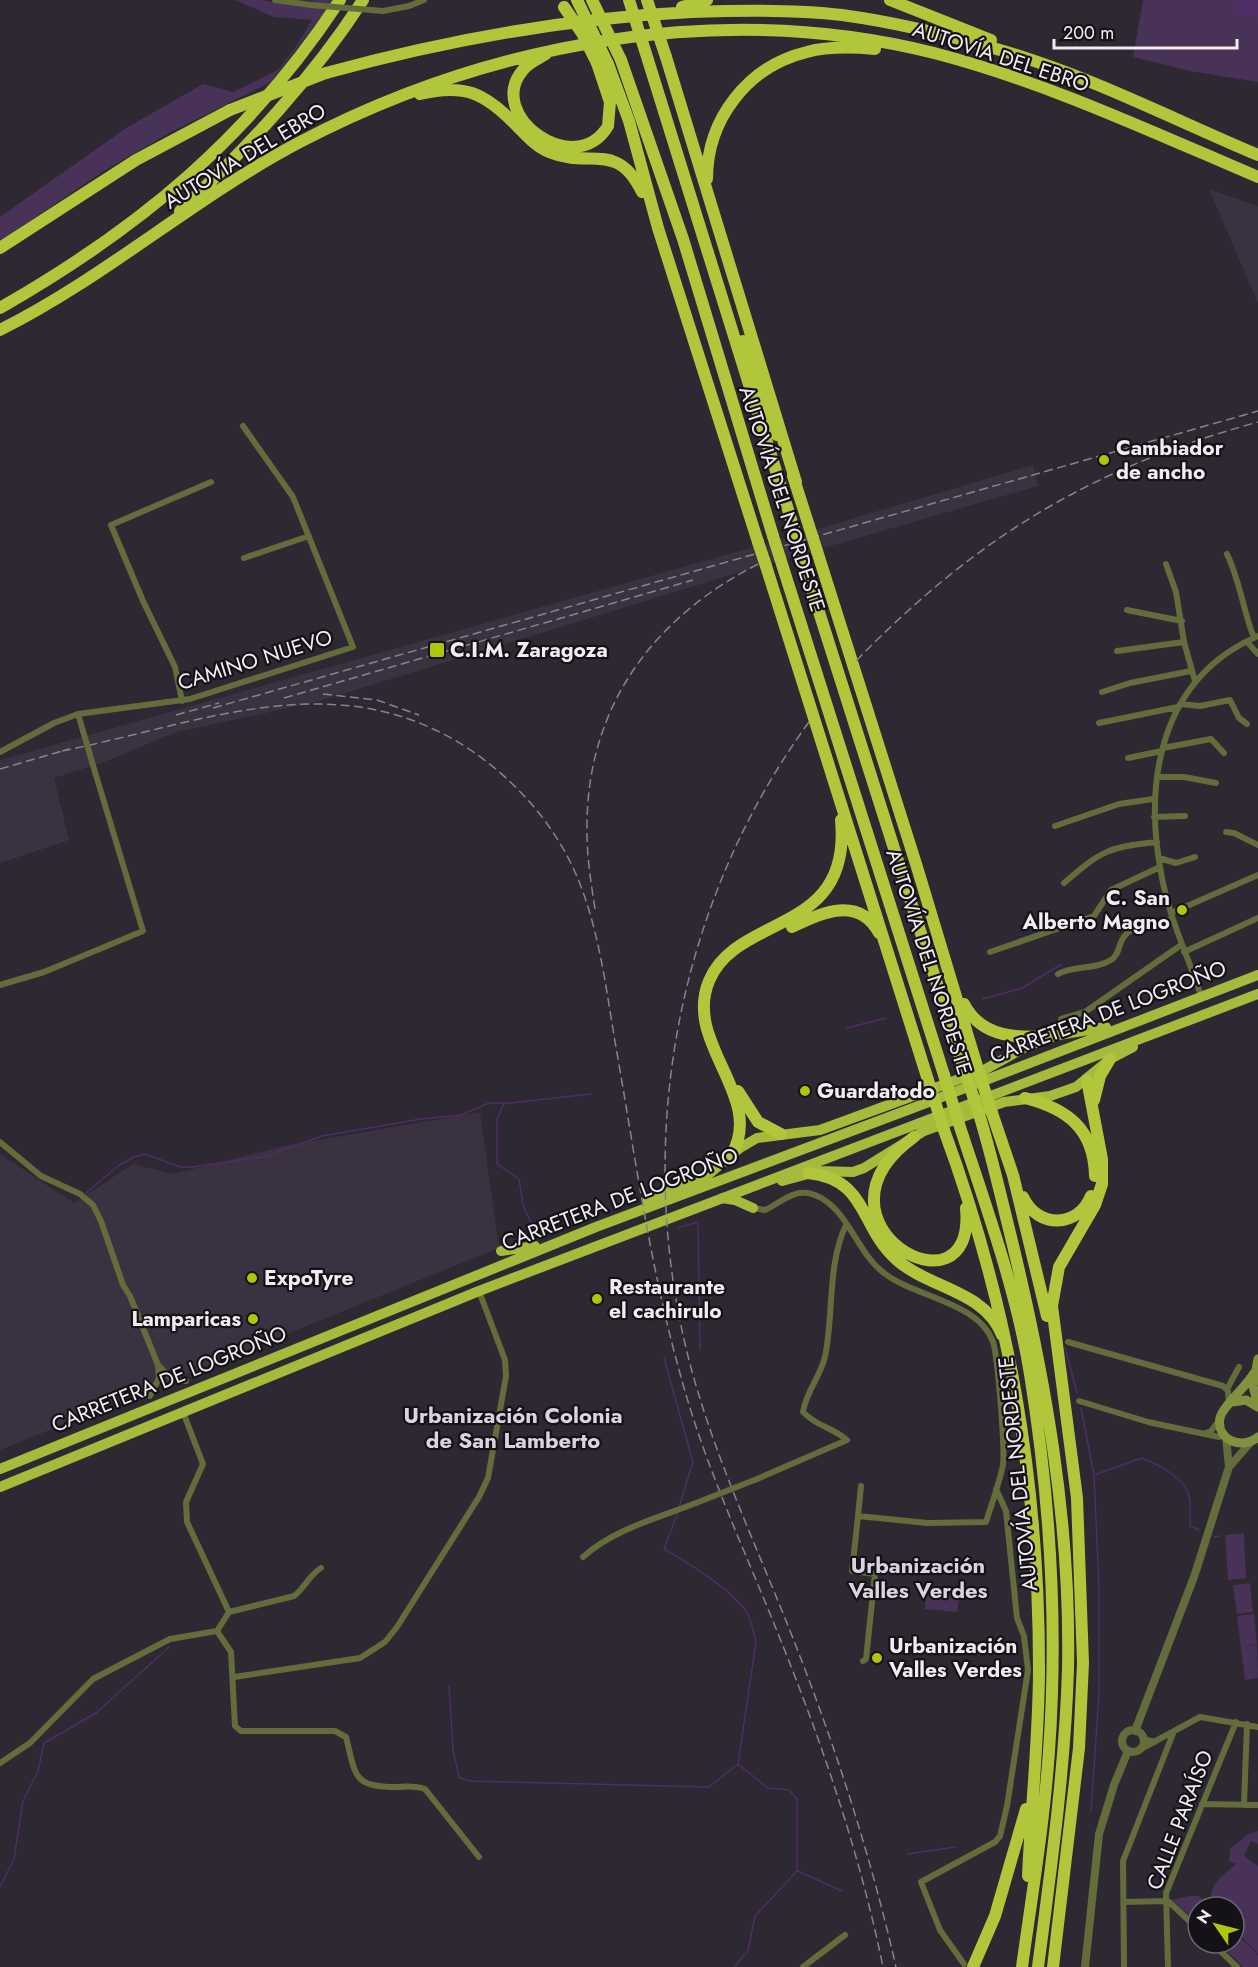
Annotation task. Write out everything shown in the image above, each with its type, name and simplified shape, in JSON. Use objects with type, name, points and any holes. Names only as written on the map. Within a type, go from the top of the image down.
[{"type":"highway","name":"AUTOVÍA DEL EBRO","points":[[0,308],[62,272],[155,207],[209,158],[252,113],[315,37],[340,0]]},
{"type":"highway","points":[[162,228],[281,110],[320,62],[363,0]]},
{"type":"highway","points":[[577,0],[608,62],[629,121],[658,228],[989,1266],[1011,1362],[1026,1457],[1035,1557],[1039,1669],[1027,1886],[1020,1967]]},
{"type":"highway","name":"AUTOVÍA DEL NORDESTE","points":[[592,0],[608,62],[683,239],[773,536],[1012,1296],[1030,1373],[1050,1554],[1053,1669],[1049,1750],[1040,1842],[1020,1967]]},
{"type":"highway","name":"AUTOVÍA DEL NORDESTE","points":[[629,0],[726,306],[743,370],[800,552],[979,1114],[1031,1319],[1053,1437],[1064,1551],[1068,1667],[1064,1750],[1038,1967]]},
{"type":"highway","points":[[647,0],[976,1063],[1013,1175],[1059,1360]]},
{"type":"highway","points":[[545,27],[686,6],[707,0]]},
{"type":"highway","points":[[890,0],[1064,67],[1126,95]]},
{"type":"highway","points":[[555,49],[522,71],[515,86],[514,97],[519,113],[528,126],[554,145],[584,146],[597,140],[608,126],[610,102],[608,62],[560,4]]},
{"type":"highway","name":"AUTOVÍA DEL EBRO","points":[[0,248],[136,160],[230,110],[326,73],[476,36],[639,14],[749,9],[841,15],[994,48],[1126,95],[1258,155]]},
{"type":"highway","name":"AUTOVÍA DEL EBRO","points":[[0,330],[78,286],[162,228],[298,143],[398,96],[494,62],[621,38],[746,29],[836,36],[899,45],[964,62],[1059,93],[1258,177]]},
{"type":"highway","points":[[707,192],[710,146],[723,113],[748,84],[773,65],[806,52],[839,48],[893,51],[964,62]]},
{"type":"highway","points":[[398,96],[405,97],[444,89],[469,91],[487,99],[547,151],[570,157],[602,157],[622,164],[636,179],[658,228]]},
{"type":"highway","points":[[1167,114],[1258,148]]},
{"type":"highway","points":[[701,303],[707,364],[716,408]]},
{"type":"highway","points":[[726,306],[736,319],[766,411],[796,482]]},
{"type":"highway","points":[[732,1154],[739,1140],[740,1120],[735,1100],[705,1029],[703,1012],[705,989],[714,971],[729,955],[798,915],[818,897],[833,874],[841,849],[842,832],[829,764]]},
{"type":"highway","points":[[781,1134],[764,1127],[751,1114],[714,1038],[709,1004],[720,974],[732,960],[748,949],[807,920],[840,909],[861,914],[872,923],[882,939],[900,987]]},
{"type":"highway","name":"CARRETERA DE LOGROÑO","points":[[0,1468],[600,1226],[1258,975]]},
{"type":"highway","points":[[952,981],[971,1016],[987,1029],[1009,1036],[1053,1036],[1127,1024]]},
{"type":"highway","name":"CARRETERA DE LOGROÑO","points":[[0,1487],[479,1291],[1258,994]]},
{"type":"highway","points":[[722,1198],[735,1200],[753,1208],[754,1185],[766,1186],[808,1173],[858,1171],[914,1137],[992,1106],[1056,1094],[1087,1080],[1110,1059],[1156,1032]]},
{"type":"highway","points":[[501,1251],[527,1249],[600,1226],[635,1206],[709,1174],[732,1154],[757,1138],[806,1133],[859,1116],[984,1070],[1024,1048],[1053,1036]]},
{"type":"highway","points":[[1049,1056],[1069,1057],[1077,1062],[1087,1080],[1102,1159],[1102,1184],[1095,1204],[1065,1255],[1055,1279],[1052,1306],[1077,1498],[1083,1663],[1079,1748],[1053,1967]]},
{"type":"highway","points":[[1094,1111],[1098,1082],[1110,1059]]},
{"type":"highway","points":[[1013,1175],[1026,1203],[1032,1211],[1046,1220],[1057,1221],[1076,1217],[1084,1209],[1093,1191],[1095,1164],[1092,1151],[1081,1129],[1058,1108],[1025,1098]]},
{"type":"highway","points":[[914,1137],[890,1156],[882,1170],[876,1189],[876,1209],[881,1226],[893,1245],[907,1255],[921,1260],[937,1260],[951,1253],[960,1244],[967,1228],[966,1208],[950,1144]]},
{"type":"highway","points":[[808,1173],[835,1178],[843,1184],[857,1201],[878,1238],[897,1260],[919,1275],[965,1297],[987,1312],[1000,1331],[1011,1362]]},
{"type":"highway","points":[[969,1966],[995,1916],[1025,1815],[1032,1778]]},
{"type":"main road","points":[[1258,1359],[1253,1386],[1258,1406]]},
{"type":"main road","points":[[1254,1373],[1244,1390],[1229,1397],[1220,1418],[1225,1436],[1234,1443],[1254,1440]]},
{"type":"main road","points":[[1229,1397],[1246,1400],[1258,1406]]},
{"type":"street","points":[[274,0],[383,11],[409,6],[424,0]]},
{"type":"street","name":"CAMINO NUEVO","points":[[0,752],[54,723],[78,714],[182,701],[353,647],[293,497],[243,426]]},
{"type":"street","points":[[182,701],[175,667],[143,601],[111,525],[211,482]]},
{"type":"street","points":[[244,558],[309,536]]},
{"type":"street","points":[[1201,996],[1181,945],[1160,867],[1156,842],[1154,798],[1162,750],[1179,705],[1195,681],[1228,652],[1256,637],[1246,618],[1236,573],[1227,554]]},
{"type":"street","points":[[1166,564],[1176,592],[1184,642],[1195,681]]},
{"type":"street","points":[[1127,610],[1182,621]]},
{"type":"street","points":[[1118,651],[1184,642]]},
{"type":"street","points":[[1247,642],[1258,654]]},
{"type":"street","points":[[1101,692],[1130,683],[1191,671]]},
{"type":"street","points":[[1099,723],[1179,705],[1200,706],[1230,700],[1239,718],[1247,724]]},
{"type":"street","points":[[0,985],[44,972],[143,931],[78,714]]},
{"type":"street","points":[[1128,759],[1211,739],[1224,753]]},
{"type":"street","points":[[1157,777],[1184,777],[1216,783]]},
{"type":"street","points":[[1054,826],[1119,804],[1154,798]]},
{"type":"street","points":[[1154,816],[1185,816]]},
{"type":"street","points":[[1226,832],[1234,833],[1258,845]]},
{"type":"street","points":[[1064,883],[1083,866],[1117,846],[1156,842]]},
{"type":"street","points":[[1159,858],[1176,863],[1195,857]]},
{"type":"street","points":[[990,952],[1094,916],[1111,890],[1160,867]]},
{"type":"street","points":[[1058,974],[1069,968],[1093,966],[1112,960],[1126,933],[1172,916],[1258,875]]},
{"type":"street","points":[[1184,952],[1258,918]]},
{"type":"street","points":[[1061,1019],[1085,1012],[1181,945]]},
{"type":"street","points":[[0,1142],[41,1176],[80,1194],[93,1205],[101,1221],[123,1285],[130,1296],[158,1365],[159,1378],[150,1395]]},
{"type":"street","points":[[753,1208],[765,1210],[791,1195],[806,1193],[830,1204],[871,1262],[884,1273],[900,1284],[961,1310],[981,1324],[991,1338],[996,1355],[1003,1457],[986,1522],[927,1523],[858,1516]]},
{"type":"street","points":[[583,1557],[596,1545],[622,1532],[757,1479],[846,1440],[835,1431],[817,1426],[803,1412],[805,1398],[818,1380],[825,1357],[832,1284],[846,1225]]},
{"type":"street","points":[[234,1677],[360,1659],[373,1653],[391,1635],[429,1577],[479,1497],[488,1478],[502,1406],[507,1376],[505,1360],[479,1291]]},
{"type":"street","points":[[1068,1342],[1220,1385],[1229,1397]]},
{"type":"street","points":[[158,1365],[170,1377],[186,1381]]},
{"type":"street","points":[[1229,1397],[1239,1367]]},
{"type":"street","points":[[1079,1401],[1148,1422],[1202,1435],[1225,1436],[1229,1467],[1194,1577],[1136,1731]]},
{"type":"street","points":[[183,1412],[203,1464],[186,1502],[187,1522],[229,1612]]},
{"type":"street","points":[[1202,1435],[1211,1431],[1220,1418]]},
{"type":"street","points":[[1229,1467],[1254,1440]]},
{"type":"street","points":[[861,1486],[852,1571],[875,1574],[866,1659],[862,1660]]},
{"type":"street","points":[[969,1966],[940,1930],[921,1882],[995,1842],[1000,1836],[1007,1806],[1028,1670],[1024,1636],[1017,1618],[1006,1511],[996,1488]]},
{"type":"street","points":[[0,1763],[30,1743],[93,1679],[170,1639],[217,1631],[229,1612],[294,1596],[303,1590],[312,1573],[321,1568]]},
{"type":"street","points":[[217,1631],[231,1652],[235,1726],[241,1731],[335,1731],[346,1737],[355,1772],[363,1782],[373,1787],[418,1786],[425,1789],[479,1857]]},
{"type":"street","points":[[1136,1731],[1128,1732],[1123,1738],[1124,1746],[1128,1750],[1139,1750],[1200,1717],[1258,1727]]},
{"type":"street","name":"CALLE PARAÍSO","points":[[1168,1967],[1166,1893],[1236,1722]]},
{"type":"street","points":[[1244,1805],[1246,1724]]},
{"type":"street","points":[[1136,1731],[1143,1738],[1155,1742]]},
{"type":"street","points":[[1124,1967],[1123,1861],[1174,1731]]},
{"type":"street","points":[[1139,1750],[1143,1738]]},
{"type":"street","points":[[1084,1967],[1099,1834],[1114,1785],[1128,1750]]},
{"type":"street","points":[[1202,1804],[1258,1805]]},
{"type":"street","points":[[1124,1902],[1166,1901],[1186,1918]]},
{"type":"street","points":[[803,1967],[845,1935]]},
{"type":"street","points":[[1224,1955],[1237,1967]]},
{"type":"shaded area","points":[[235,0],[260,0],[312,7],[313,1],[297,0],[334,0],[271,82],[169,133],[104,171],[0,241],[0,217],[126,128],[203,84],[233,92],[278,70],[312,20],[274,17]]},
{"type":"shaded area","points":[[1143,0],[1258,0],[1258,82],[1190,71],[1133,57]]},
{"type":"shaded area","points":[[1235,0],[1258,0],[1258,18],[1232,14]]},
{"type":"shaded area","points":[[1209,189],[1258,206],[1258,303]]},
{"type":"shaded area","name":"C.I.M. Zaragoza","points":[[1033,465],[1038,486],[737,573],[316,702],[177,732],[104,762],[54,778],[69,840],[0,863],[0,760],[821,528]]},
{"type":"shaded area","points":[[480,1112],[499,1248],[0,1450],[0,1154],[74,1203],[133,1164],[173,1174],[284,1146]]},
{"type":"shaded area","points":[[1244,1533],[1246,1578],[1228,1580],[1225,1535]]},
{"type":"shaded area","points":[[1250,1583],[1253,1612],[1237,1614],[1233,1585]]},
{"type":"shaded area","points":[[926,1592],[960,1595],[957,1612],[925,1609]]},
{"type":"shaded area","points":[[1254,1614],[1257,1644],[1243,1646],[1257,1645],[1258,1678],[1245,1680],[1237,1616]]},
{"type":"shaded area","points":[[1258,1831],[1258,1844],[1251,1841],[1244,1856],[1258,1866],[1258,1954],[1246,1942],[1246,1895],[1212,1895],[1216,1882],[1236,1864],[1229,1861],[1230,1849],[1248,1834]]},
{"type":"shaded area","points":[[1186,1897],[1186,1913],[1172,1900]]},
{"type":"shaded area","points":[[1246,1943],[1258,1955],[1258,1967],[1243,1967],[1231,1955],[1246,1955]]},
{"type":"waterway","points":[[983,999],[1022,988],[1062,964]]},
{"type":"waterway","points":[[847,1028],[886,1018]]},
{"type":"waterway","points":[[86,1193],[118,1166],[145,1154],[180,1167],[192,1167],[263,1157],[322,1136],[421,1119],[461,1115],[489,1103],[510,1103],[591,1094]]},
{"type":"waterway","points":[[504,1103],[497,1119],[497,1164],[519,1179],[523,1205],[534,1229]]},
{"type":"waterway","points":[[678,1228],[698,1222],[700,1350]]},
{"type":"waterway","points":[[1065,1347],[1077,1393]]},
{"type":"waterway","points":[[664,1358],[693,1462],[679,1507]]},
{"type":"waterway","points":[[1081,1408],[1094,1475],[1099,1587],[1099,1695],[1091,1811]]},
{"type":"waterway","points":[[1094,1475],[1142,1458],[1155,1464],[1170,1472],[1187,1489],[1190,1526],[1199,1530]]},
{"type":"waterway","points":[[449,1686],[453,1750],[459,1777],[469,1781],[709,1787],[738,1764],[756,1642],[748,1615],[735,1598],[706,1575],[664,1549],[678,1512]]},
{"type":"waterway","points":[[1214,1537],[1220,1536]]},
{"type":"waterway","points":[[0,1887],[14,1859],[23,1801],[38,1771],[44,1743],[96,1713],[169,1647]]},
{"type":"waterway","points":[[734,1967],[748,1951],[755,1916],[797,1871],[797,1799],[789,1790],[768,1788],[739,1765]]},
{"type":"waterway","points":[[907,1854],[955,1847]]},
{"type":"waterway","points":[[798,1871],[842,1891]]},
{"type":"railway","points":[[213,708],[1258,411]]},
{"type":"railway","points":[[856,661],[901,617],[946,578],[992,543],[1040,512],[1089,485],[1142,461],[1198,440],[1258,422]]},
{"type":"railway","points":[[595,909],[587,842],[590,783],[600,738],[617,697],[641,660],[670,626],[704,597],[743,572],[786,551]]},
{"type":"railway","points":[[284,698],[693,580]]},
{"type":"railway","points":[[323,694],[377,700],[419,715]]},
{"type":"railway","points":[[176,715],[219,703]]},
{"type":"railway","points":[[62,751],[219,715],[270,707],[321,704],[372,709],[422,724],[472,751],[522,793],[549,827],[561,845],[580,884],[593,925],[603,968],[653,1257],[681,1377],[714,1476],[795,1676],[825,1758],[863,1883],[883,1967]]},
{"type":"railway","points":[[809,722],[762,794],[725,871],[696,952],[677,1035],[667,1120],[666,1205],[675,1291],[703,1410],[825,1725],[864,1845],[896,1967]]},
{"type":"railway","points":[[0,769],[69,749]]},
{"type":"place","name":"Cambiador de ancho","points":[[1104,460]]},
{"type":"place","name":"C.I.M. Zaragoza","points":[[437,650]]},
{"type":"place","name":"C. San Alberto Magno","points":[[1182,910]]},
{"type":"place","name":"Guardatodo","points":[[805,1091]]},
{"type":"place","name":"ExpoTyre","points":[[252,1278]]},
{"type":"place","name":"Restaurante el cachirulo","points":[[597,1299]]},
{"type":"place","name":"Lamparicas","points":[[253,1319]]},
{"type":"place","name":"Urbanización Valles Verdes","points":[[877,1658]]},
{"type":"district","name":"Urbanización Colonia de San Lamberto","points":[[513,1428]]},
{"type":"district","name":"Urbanización Valles Verdes","points":[[918,1578]]}]
